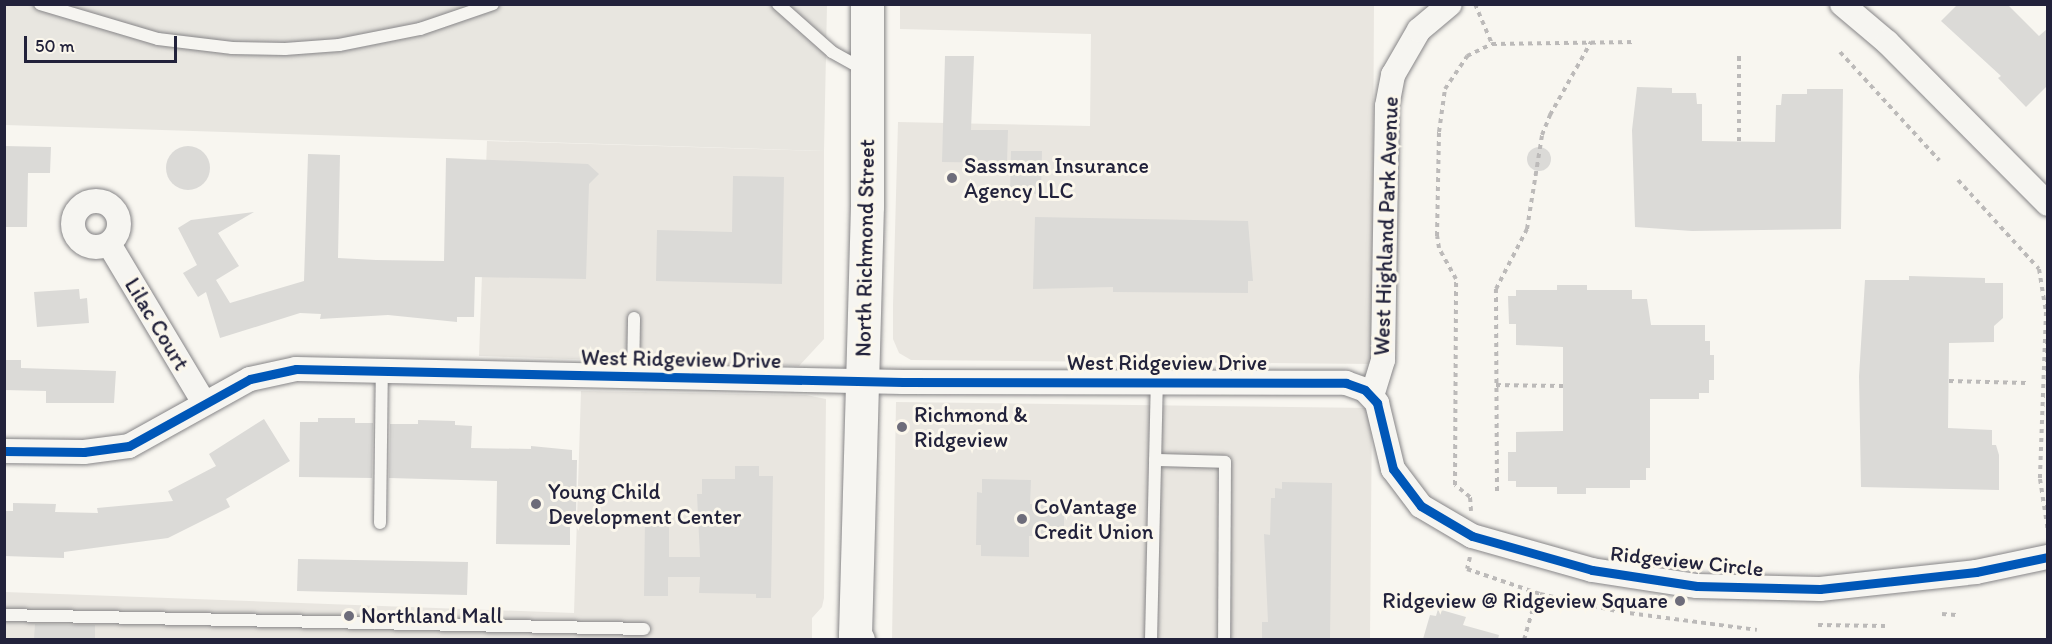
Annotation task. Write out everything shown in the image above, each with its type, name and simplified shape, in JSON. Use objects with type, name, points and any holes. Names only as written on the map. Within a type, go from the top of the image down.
[{"type":"main road","name":"North Richmond Street","points":[[855,638],[867,71],[863,6]]},
{"type":"street","name":"West Highland Park Avenue","points":[[1372,396],[1383,360],[1388,106],[1393,75],[1419,30],[1450,4]]},
{"type":"street","points":[[1842,4],[1887,42],[2048,204]]},
{"type":"street","name":"Lilac Court","points":[[110,244],[204,404]]},
{"type":"street","name":"West Ridgeview Drive","points":[[4,451],[111,451],[150,436],[204,404],[272,373],[382,370],[633,378],[1346,383],[1372,396]]},
{"type":"street","name":"Ridgeview Circle","points":[[1372,396],[1390,460],[1404,488],[1444,522],[1472,536],[1592,570],[1661,582],[1739,589],[1820,589],[1887,584],[1976,572],[2048,557]]},
{"type":"lane","points":[[40,4],[158,39],[232,48],[285,49],[339,45],[420,29],[493,4]]},
{"type":"lane","points":[[778,4],[832,52],[867,71]]},
{"type":"lane","points":[[633,378],[634,318]]},
{"type":"lane","points":[[380,523],[382,370]]},
{"type":"lane","points":[[1151,639],[1157,382]]},
{"type":"lane","points":[[1155,460],[1225,462],[1224,639]]},
{"type":"lane","points":[[4,615],[644,629]]},
{"type":"path","points":[[1475,4],[1492,44]]},
{"type":"path","points":[[1497,491],[1497,289],[1527,229],[1542,135],[1550,115],[1591,41]]},
{"type":"path","points":[[1472,536],[1470,496],[1455,485],[1456,279],[1439,248],[1437,236],[1439,132],[1445,89],[1454,71],[1467,56],[1492,44],[1636,42]]},
{"type":"path","points":[[1840,52],[1938,160]]},
{"type":"path","points":[[1739,56],[1739,141]]},
{"type":"path","points":[[1958,180],[2038,269],[2046,312],[2040,478],[2048,531]]},
{"type":"path","points":[[1948,381],[2026,383]]},
{"type":"path","points":[[1497,386],[1563,386]]},
{"type":"path","points":[[1467,568],[1540,594],[1621,612],[1757,630]]},
{"type":"path","points":[[1524,639],[1535,601]]},
{"type":"path","points":[[1942,614],[1956,615]]},
{"type":"path","points":[[1818,625],[1885,626]]},
{"type":"shaded area","points":[[5,5],[827,5],[824,151],[5,125]]},
{"type":"shaded area","points":[[900,5],[1374,5],[1372,364],[911,360],[899,353],[893,339],[898,122],[1090,126],[1091,34],[900,29]]},
{"type":"shaded area","points":[[487,141],[824,151],[824,339],[799,366],[479,356]]},
{"type":"shaded area","points":[[581,391],[806,395],[826,399],[824,598],[822,607],[812,618],[812,639],[5,640],[5,592],[574,613]]},
{"type":"shaded area","points":[[896,402],[1372,408],[1370,639],[892,640]]},
{"type":"building","points":[[1958,4],[2007,4],[2039,36],[2048,28],[2048,85],[2026,107],[1998,78],[2001,76],[1941,21]]},
{"type":"building","points":[[945,56],[974,56],[971,130],[1008,130],[1007,163],[942,162]]},
{"type":"building","points":[[1637,87],[1672,88],[1672,93],[1696,93],[1697,104],[1702,104],[1702,141],[1775,142],[1776,105],[1781,105],[1782,94],[1807,94],[1807,89],[1843,89],[1841,229],[1692,231],[1635,227],[1632,130]]},
{"type":"building","points":[[4,146],[51,147],[50,173],[28,173],[27,227],[4,227]]},
{"type":"building","points":[[188,146],[197,147],[204,152],[209,159],[209,177],[204,184],[197,189],[188,190],[179,189],[172,184],[167,177],[166,168],[167,159],[172,152],[179,147]]},
{"type":"building","points":[[1539,147],[1548,150],[1551,159],[1548,168],[1539,171],[1530,168],[1527,159],[1530,150]]},
{"type":"building","points":[[1011,151],[1042,151],[1041,194],[1010,193]]},
{"type":"building","points":[[308,154],[340,155],[338,258],[376,260],[444,261],[446,158],[588,164],[599,174],[589,184],[586,279],[475,277],[474,317],[457,317],[457,322],[388,315],[320,319],[321,314],[300,313],[220,338],[206,292],[198,297],[183,273],[197,265],[178,228],[191,220],[254,212],[218,233],[239,266],[216,280],[230,303],[304,281]]},
{"type":"building","points":[[733,176],[784,177],[782,284],[656,281],[657,230],[732,232]]},
{"type":"building","points":[[1035,217],[1248,221],[1253,281],[1248,281],[1248,293],[1113,292],[1113,287],[1033,289]]},
{"type":"building","points":[[1909,276],[1985,278],[1985,283],[2003,283],[2003,318],[1994,326],[1994,342],[1949,343],[1948,428],[1992,430],[1992,445],[1996,445],[1999,455],[1999,490],[1861,487],[1859,376],[1865,280],[1909,280]]},
{"type":"building","points":[[1557,285],[1587,285],[1587,290],[1632,290],[1632,299],[1647,299],[1651,325],[1705,325],[1705,341],[1710,341],[1710,355],[1714,355],[1714,380],[1709,380],[1709,393],[1699,393],[1699,399],[1650,399],[1650,468],[1646,468],[1646,480],[1630,480],[1630,488],[1586,488],[1586,494],[1557,494],[1557,487],[1516,487],[1516,481],[1508,481],[1508,452],[1516,452],[1516,432],[1563,431],[1563,347],[1516,345],[1516,324],[1509,324],[1508,296],[1516,296],[1516,290],[1557,290]]},
{"type":"building","points":[[79,289],[80,299],[87,298],[89,323],[37,327],[34,292]]},
{"type":"building","points":[[4,360],[21,360],[21,368],[116,371],[114,403],[46,403],[46,391],[4,390]]},
{"type":"building","points":[[318,418],[355,418],[355,423],[373,423],[372,478],[299,477],[300,422],[318,422]]},
{"type":"building","points":[[264,419],[290,461],[226,499],[230,507],[168,538],[64,552],[64,558],[4,556],[4,511],[13,511],[13,503],[56,504],[55,512],[98,513],[97,508],[173,501],[168,491],[216,466],[209,454]]},
{"type":"building","points":[[418,420],[455,421],[455,425],[472,426],[471,448],[531,449],[531,446],[572,450],[572,460],[577,460],[576,517],[570,517],[570,545],[496,544],[497,481],[389,478],[390,424],[418,424]]},
{"type":"building","points":[[735,466],[759,466],[759,476],[773,476],[771,598],[756,598],[756,594],[699,593],[700,577],[668,577],[668,596],[644,596],[645,519],[669,520],[669,557],[700,557],[697,494],[702,494],[702,479],[735,479]]},
{"type":"building","name":"CoVantage Credit Union","points":[[982,479],[1031,480],[1030,504],[1064,505],[1064,537],[1029,536],[1029,557],[981,556],[981,545],[976,545],[977,492],[982,493]]},
{"type":"building","points":[[1282,482],[1332,483],[1330,639],[1262,639],[1262,622],[1268,622],[1264,534],[1270,535],[1271,498],[1275,498],[1275,488],[1282,489]]},
{"type":"building","points":[[298,559],[468,562],[467,595],[297,591]]},
{"type":"building","points":[[1438,609],[1466,617],[1463,625],[1499,635],[1498,639],[1423,639],[1430,615],[1436,616]]},
{"type":"building","points":[[35,624],[95,625],[95,639],[34,639]]},
{"type":"cycle path","points":[[4,451],[84,452],[129,446],[250,379],[296,369],[903,382],[1346,383],[1365,390],[1377,403],[1393,469],[1421,506],[1472,536],[1592,570],[1697,586],[1820,589],[1976,572],[2048,557]]},
{"type":"place","name":"Sassman Insurance Agency LLC","points":[[952,178]]},
{"type":"place","name":"Richmond & Ridgeview","points":[[902,427]]},
{"type":"place","name":"Young Child Development Center","points":[[536,504]]},
{"type":"place","name":"CoVantage Credit Union","points":[[1022,519]]},
{"type":"place","name":"Ridgeview @ Ridgeview Square","points":[[1680,601]]},
{"type":"place","name":"Northland Mall","points":[[349,616]]}]
